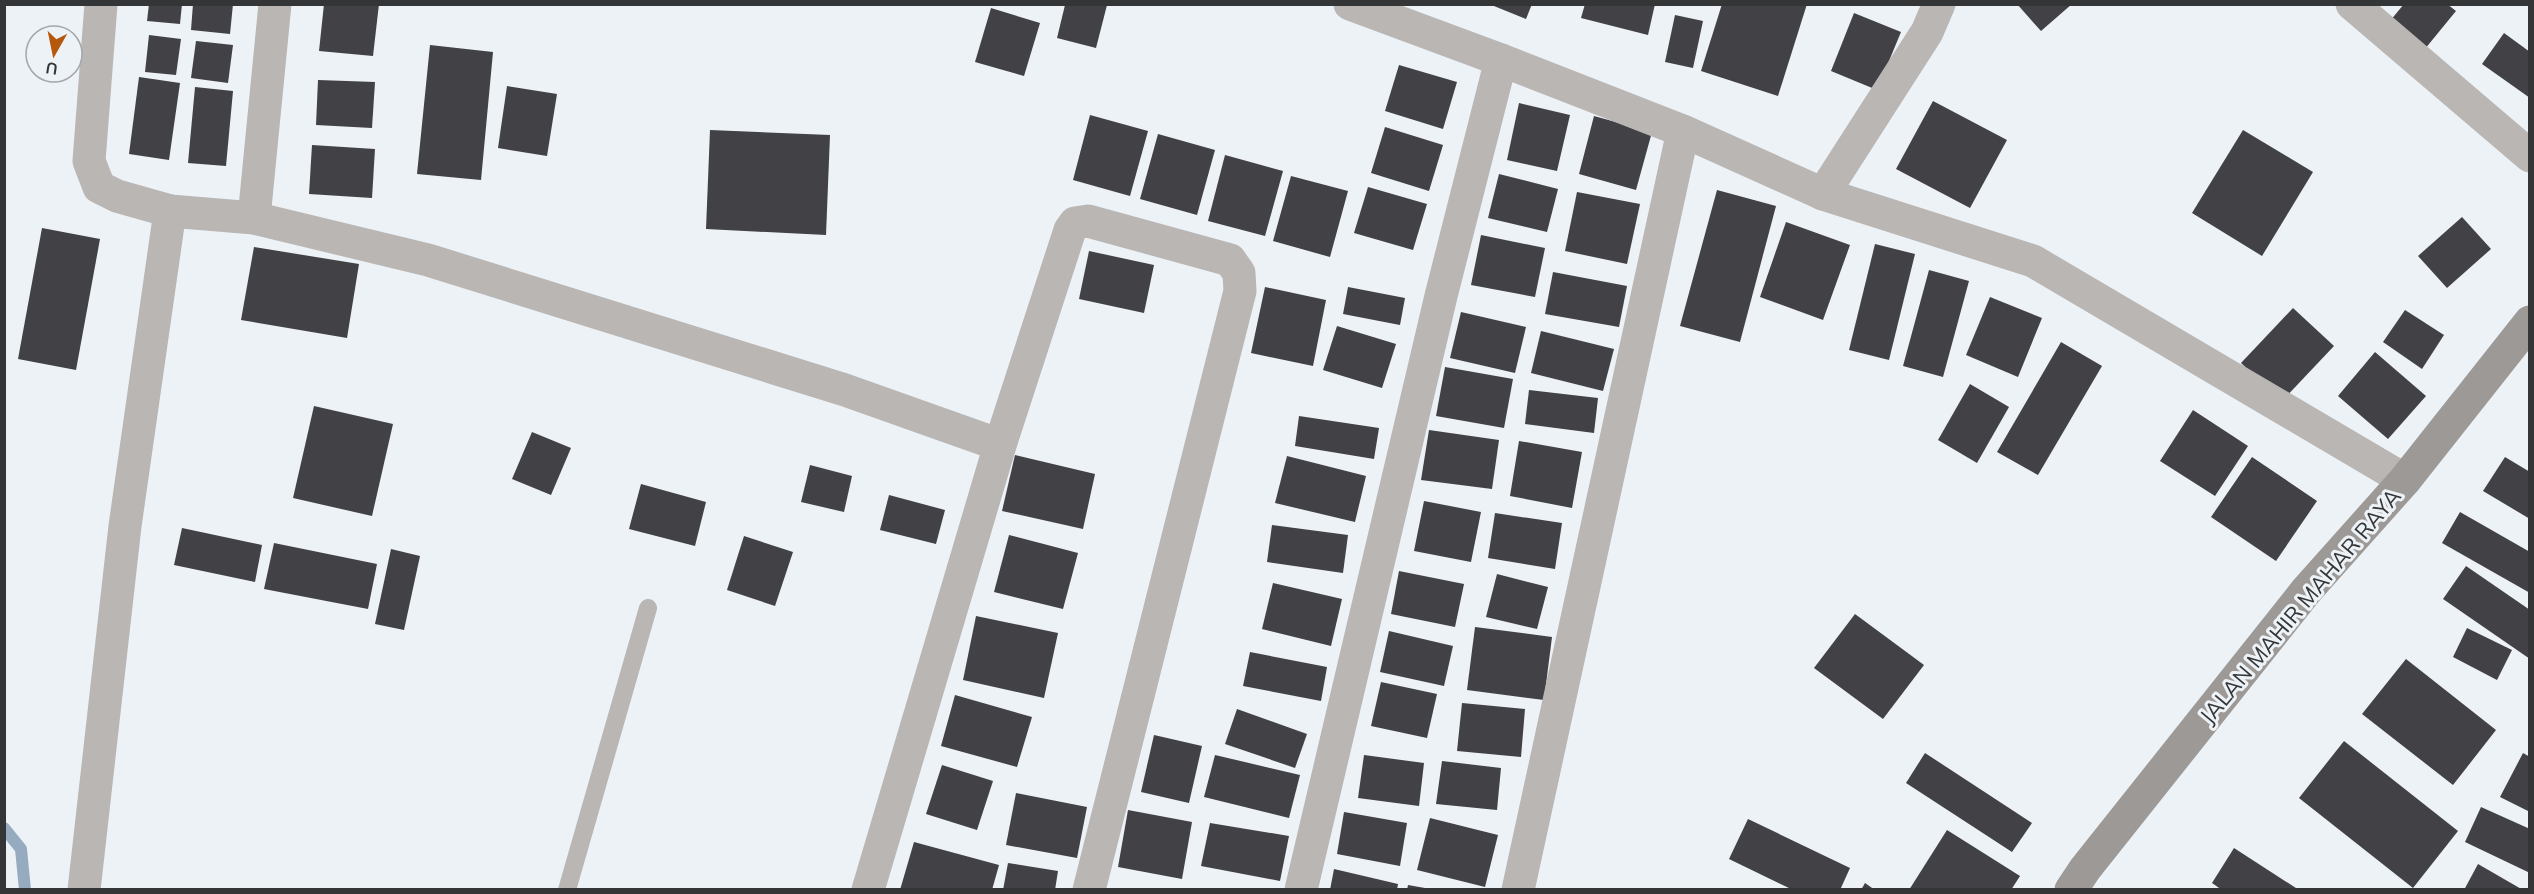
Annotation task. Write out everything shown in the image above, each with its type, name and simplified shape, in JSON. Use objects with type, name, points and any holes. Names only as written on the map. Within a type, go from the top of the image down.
[{"type":"main road","name":"JALAN MAHIR MAHAR RAYA","points":[[2071,890],[2306,591],[2405,480],[2529,322]]},
{"type":"street","points":[[101,4],[89,161],[99,188],[117,196],[170,211],[254,218],[428,260],[845,390],[1000,445]]},
{"type":"street","points":[[254,218],[275,4]]},
{"type":"street","points":[[1350,4],[1422,17],[1501,60],[1683,131],[1823,194],[2033,261],[2405,480]]},
{"type":"street","points":[[1823,194],[1927,32],[1940,4]]},
{"type":"street","points":[[2352,4],[2529,156]]},
{"type":"street","points":[[1301,890],[1441,296],[1501,60]]},
{"type":"street","points":[[1518,890],[1683,131]]},
{"type":"street","points":[[84,890],[125,526],[170,211]]},
{"type":"street","points":[[868,890],[1000,445],[1070,230],[1075,222],[1088,221],[1230,260],[1239,273],[1239,291],[1089,890]]},
{"type":"lane","points":[[567,890],[648,608]]},
{"type":"building","points":[[149,4],[182,4],[180,24],[147,21]]},
{"type":"building","points":[[193,4],[233,4],[230,34],[191,30]]},
{"type":"building","points":[[324,4],[379,4],[373,56],[319,51]]},
{"type":"building","points":[[1489,4],[1532,4],[1526,19]]},
{"type":"building","points":[[1585,4],[1655,4],[1648,35],[1581,18]]},
{"type":"building","points":[[1722,4],[1807,4],[1778,96],[1701,71]]},
{"type":"building","points":[[2017,4],[2072,4],[2041,31]]},
{"type":"building","points":[[2404,4],[2447,4],[2456,11],[2420,55],[2385,27]]},
{"type":"building","points":[[1065,5],[1107,5],[1096,48],[1057,38]]},
{"type":"building","points":[[991,8],[1040,23],[1024,76],[975,62]]},
{"type":"building","points":[[1854,13],[1901,32],[1877,90],[1831,71]]},
{"type":"building","points":[[1675,15],[1703,21],[1693,68],[1665,62]]},
{"type":"building","points":[[2504,33],[2530,52],[2530,98],[2482,64]]},
{"type":"building","points":[[149,35],[181,39],[176,75],[145,72]]},
{"type":"building","points":[[196,41],[233,45],[228,83],[191,78]]},
{"type":"building","points":[[430,45],[493,52],[481,180],[417,174]]},
{"type":"building","points":[[1399,65],[1457,82],[1443,129],[1385,111]]},
{"type":"building","points":[[139,77],[180,83],[169,160],[129,154]]},
{"type":"building","points":[[318,80],[375,82],[372,128],[316,125]]},
{"type":"building","points":[[507,86],[557,94],[547,156],[498,148]]},
{"type":"building","points":[[195,87],[233,91],[226,166],[188,163]]},
{"type":"building","points":[[1933,101],[2007,140],[1970,208],[1896,169]]},
{"type":"building","points":[[1519,103],[1570,115],[1557,171],[1507,160]]},
{"type":"building","points":[[1090,115],[1148,131],[1130,196],[1073,180]]},
{"type":"building","points":[[1594,116],[1652,132],[1636,190],[1579,174]]},
{"type":"building","points":[[1385,127],[1443,145],[1429,191],[1371,173]]},
{"type":"building","points":[[710,130],[830,135],[826,235],[706,229]]},
{"type":"building","points":[[2243,130],[2313,172],[2262,256],[2192,213]]},
{"type":"building","points":[[1158,134],[1215,150],[1197,215],[1140,199]]},
{"type":"building","points":[[312,145],[375,149],[372,198],[309,194]]},
{"type":"building","points":[[1225,155],[1283,171],[1265,236],[1208,221]]},
{"type":"building","points":[[1499,174],[1558,189],[1547,232],[1488,218]]},
{"type":"building","points":[[1291,176],[1348,191],[1330,257],[1273,241]]},
{"type":"building","points":[[1368,187],[1427,204],[1413,250],[1354,233]]},
{"type":"building","points":[[1717,190],[1776,206],[1740,342],[1680,326]]},
{"type":"building","points":[[1577,192],[1640,204],[1627,264],[1565,251]]},
{"type":"building","points":[[2462,217],[2491,249],[2447,288],[2418,256]]},
{"type":"building","points":[[1786,222],[1850,245],[1823,320],[1760,297]]},
{"type":"building","points":[[42,228],[100,239],[76,370],[18,359]]},
{"type":"building","points":[[1481,235],[1545,248],[1535,297],[1471,285]]},
{"type":"building","points":[[1875,244],[1915,254],[1889,360],[1849,350]]},
{"type":"building","points":[[254,247],[359,264],[347,338],[241,320]]},
{"type":"building","points":[[1089,251],[1154,265],[1144,313],[1079,299]]},
{"type":"building","points":[[1929,270],[1969,281],[1943,377],[1903,366]]},
{"type":"building","points":[[1553,272],[1627,286],[1619,327],[1545,314]]},
{"type":"building","points":[[1265,287],[1326,300],[1313,366],[1251,353]]},
{"type":"building","points":[[1348,287],[1405,298],[1400,325],[1343,314]]},
{"type":"building","points":[[1990,297],[2042,318],[2018,377],[1966,355]]},
{"type":"building","points":[[2293,308],[2334,346],[2282,401],[2241,363]]},
{"type":"building","points":[[2405,310],[2444,335],[2422,369],[2383,342]]},
{"type":"building","points":[[1461,312],[1526,327],[1515,373],[1450,358]]},
{"type":"building","points":[[1337,326],[1396,344],[1382,388],[1323,370]]},
{"type":"building","points":[[1541,331],[1614,349],[1603,391],[1531,373]]},
{"type":"building","points":[[2061,342],[2102,366],[2038,475],[1997,452]]},
{"type":"building","points":[[2375,352],[2426,396],[2388,439],[2338,396]]},
{"type":"building","points":[[1445,367],[1513,379],[1504,428],[1436,416]]},
{"type":"building","points":[[1970,384],[2009,407],[1977,463],[1938,440]]},
{"type":"building","points":[[1529,390],[1598,398],[1594,433],[1525,424]]},
{"type":"building","points":[[314,406],[393,424],[372,516],[293,498]]},
{"type":"building","points":[[2193,410],[2248,446],[2215,496],[2160,461]]},
{"type":"building","points":[[1299,416],[1379,428],[1374,459],[1295,446]]},
{"type":"building","points":[[1429,430],[1499,440],[1492,489],[1421,480]]},
{"type":"building","points":[[532,432],[571,448],[551,495],[512,479]]},
{"type":"building","points":[[1519,441],[1582,452],[1572,508],[1510,496]]},
{"type":"building","points":[[1015,455],[1095,474],[1083,529],[1002,511]]},
{"type":"building","points":[[1287,456],[1366,476],[1355,522],[1275,503]]},
{"type":"building","points":[[2252,457],[2317,501],[2276,561],[2211,517]]},
{"type":"building","points":[[2505,457],[2530,472],[2530,519],[2483,491]]},
{"type":"building","points":[[810,465],[852,476],[844,512],[801,502]]},
{"type":"building","points":[[641,484],[706,502],[695,546],[629,529]]},
{"type":"building","points":[[889,495],[945,510],[936,544],[880,530]]},
{"type":"building","points":[[1424,501],[1481,512],[1471,562],[1414,551]]},
{"type":"building","points":[[2460,512],[2530,552],[2530,593],[2442,543]]},
{"type":"building","points":[[1495,513],[1562,523],[1555,569],[1488,558]]},
{"type":"building","points":[[1272,525],[1348,535],[1343,573],[1267,562]]},
{"type":"building","points":[[182,528],[262,545],[255,582],[174,565]]},
{"type":"building","points":[[1009,535],[1078,553],[1063,609],[994,592]]},
{"type":"building","points":[[744,536],[793,552],[775,606],[727,590]]},
{"type":"building","points":[[274,543],[377,564],[368,609],[264,589]]},
{"type":"building","points":[[391,549],[420,556],[404,630],[375,624]]},
{"type":"building","points":[[2466,566],[2530,610],[2530,659],[2443,599]]},
{"type":"building","points":[[1399,571],[1464,584],[1455,627],[1391,614]]},
{"type":"building","points":[[1497,574],[1548,587],[1537,629],[1486,617]]},
{"type":"building","points":[[1273,583],[1342,599],[1331,646],[1262,629]]},
{"type":"building","points":[[1855,614],[1924,665],[1883,719],[1814,668]]},
{"type":"building","points":[[976,616],[1058,633],[1044,698],[963,680]]},
{"type":"building","points":[[1475,627],[1552,637],[1544,700],[1467,690]]},
{"type":"building","points":[[2467,628],[2512,650],[2497,680],[2453,657]]},
{"type":"building","points":[[1389,631],[1453,646],[1444,686],[1380,672]]},
{"type":"building","points":[[1250,652],[1327,667],[1321,701],[1243,686]]},
{"type":"building","points":[[2406,659],[2496,730],[2453,785],[2362,714]]},
{"type":"building","points":[[1381,682],[1437,694],[1427,738],[1371,726]]},
{"type":"building","points":[[955,695],[1032,717],[1017,767],[941,746]]},
{"type":"building","points":[[1462,703],[1525,709],[1521,757],[1457,751]]},
{"type":"building","points":[[1237,709],[1307,734],[1295,768],[1225,744]]},
{"type":"building","points":[[1154,735],[1202,746],[1189,803],[1141,792]]},
{"type":"building","points":[[2344,741],[2458,831],[2413,888],[2299,798]]},
{"type":"building","points":[[1925,753],[2032,823],[2012,852],[1906,783]]},
{"type":"building","points":[[2523,753],[2530,757],[2530,812],[2500,797]]},
{"type":"building","points":[[1215,755],[1300,775],[1289,818],[1204,797]]},
{"type":"building","points":[[1364,755],[1424,763],[1419,806],[1358,798]]},
{"type":"building","points":[[1442,761],[1501,768],[1497,810],[1436,804]]},
{"type":"building","points":[[942,765],[993,781],[977,830],[926,814]]},
{"type":"building","points":[[1016,793],[1087,807],[1077,858],[1006,845]]},
{"type":"building","points":[[2481,807],[2530,829],[2530,873],[2465,842]]},
{"type":"building","points":[[1128,810],[1192,822],[1182,879],[1118,867]]},
{"type":"building","points":[[1344,812],[1407,823],[1400,866],[1337,854]]},
{"type":"building","points":[[1430,818],[1498,835],[1485,887],[1417,870]]},
{"type":"building","points":[[1748,819],[1850,868],[1840,890],[1793,890],[1729,859]]},
{"type":"building","points":[[1210,823],[1289,836],[1280,881],[1201,866]]},
{"type":"building","points":[[1947,830],[2020,876],[2011,890],[1909,890]]},
{"type":"building","points":[[914,842],[999,865],[992,890],[900,890]]},
{"type":"building","points":[[2234,848],[2299,890],[2222,890],[2212,883]]},
{"type":"building","points":[[1008,863],[1058,871],[1055,890],[1003,890]]},
{"type":"building","points":[[2478,864],[2523,890],[2464,890]]},
{"type":"building","points":[[1334,869],[1398,884],[1397,890],[1330,890]]},
{"type":"building","points":[[1865,883],[1875,890],[1861,890]]},
{"type":"building","points":[[1408,885],[1425,888],[1425,890],[1407,890]]},
{"type":"waterway","points":[[4,828],[21,849],[25,890]]}]
